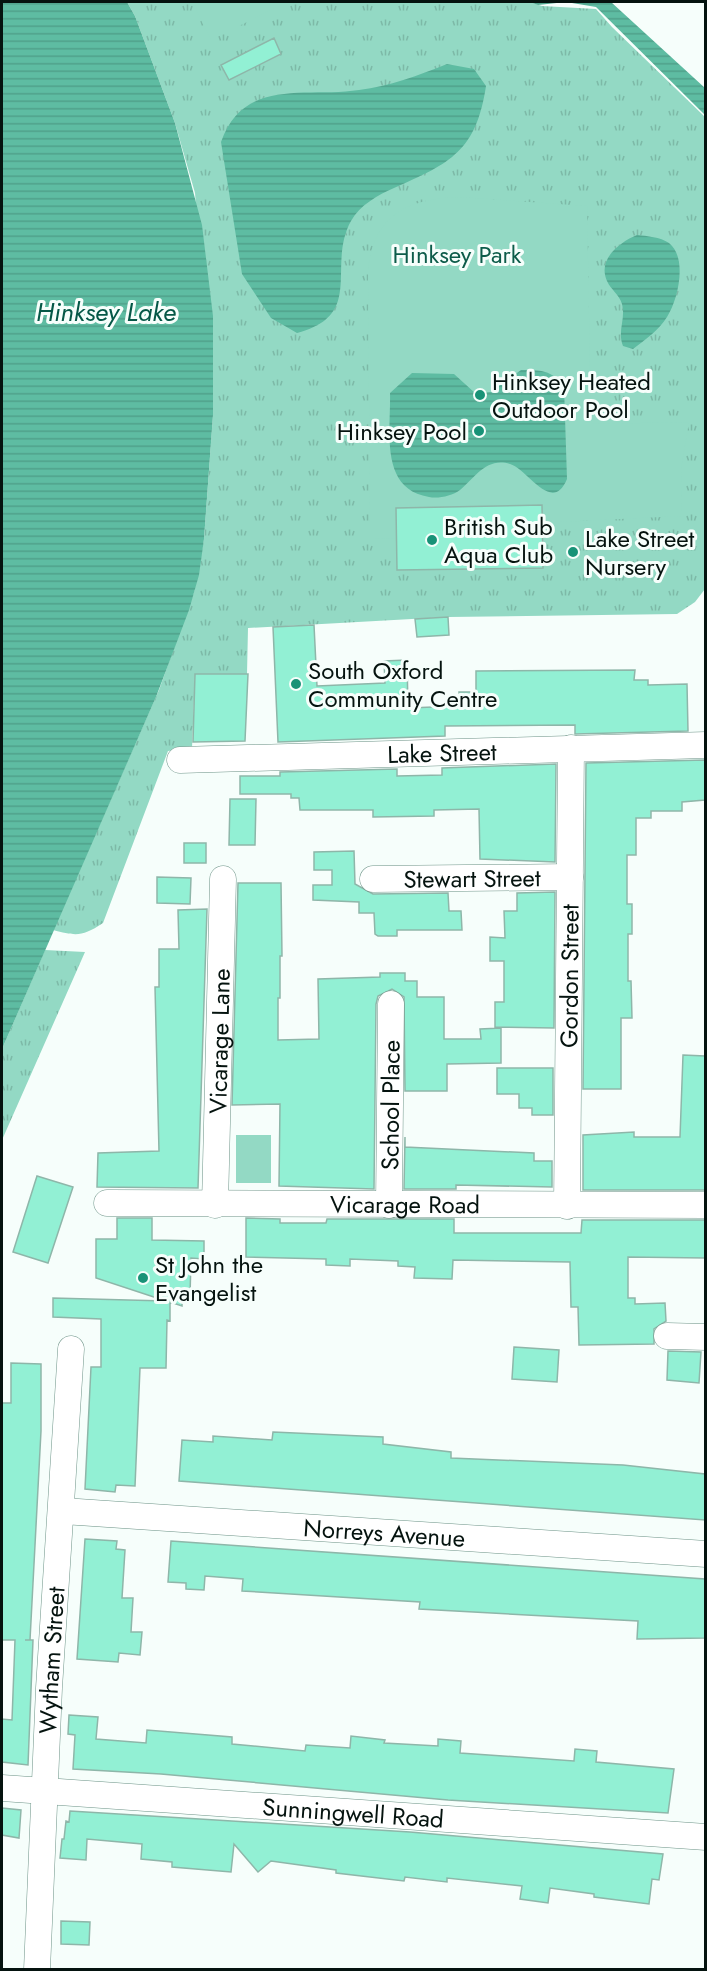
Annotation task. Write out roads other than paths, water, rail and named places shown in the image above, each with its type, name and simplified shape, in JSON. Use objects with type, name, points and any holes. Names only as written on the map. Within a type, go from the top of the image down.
[{"type":"street","name":"Lake Street","points":[[180,760],[705,745]]},
{"type":"street","name":"Gordon Street","points":[[567,1206],[570,748]]},
{"type":"street","name":"Stewart Street","points":[[373,879],[570,877]]},
{"type":"street","name":"Vicarage Lane","points":[[215,1205],[223,879]]},
{"type":"street","name":"School Place","points":[[389,1205],[391,1004]]},
{"type":"street","name":"Vicarage Road","points":[[107,1203],[705,1205]]},
{"type":"street","points":[[667,1336],[705,1337]]},
{"type":"street","name":"Wytham Street","points":[[37,1970],[44,1792],[63,1511],[71,1349]]},
{"type":"street","name":"Norreys Avenue","points":[[63,1511],[705,1554]]},
{"type":"street","name":"Sunningwell Road","points":[[2,1788],[705,1837]]},
{"type":"water","name":"Hinksey Lake","points":[[2,2],[127,2],[135,16],[175,123],[202,225],[213,316],[213,415],[204,539],[199,575],[189,610],[156,697],[2,1049]]},
{"type":"water","points":[[530,2],[566,2],[538,5]]},
{"type":"water","points":[[566,2],[611,2],[705,88],[705,115],[596,7]]},
{"type":"water","points":[[447,64],[474,69],[486,86],[482,108],[468,140],[446,162],[376,197],[355,215],[344,238],[338,302],[331,314],[318,325],[297,333],[271,318],[242,274],[221,142],[231,121],[245,108],[261,99],[279,95],[339,92],[382,86]]},
{"type":"water","points":[[637,235],[658,238],[669,243],[675,250],[680,269],[675,300],[667,317],[656,330],[633,349],[623,346],[621,341],[622,304],[607,281],[605,266],[617,247]]},
{"type":"water","name":"Hinksey Pool","points":[[521,370],[545,372],[555,377],[564,386],[567,479],[561,489],[554,493],[547,491],[517,468],[502,463],[488,466],[460,490],[445,497],[429,497],[413,492],[402,483],[395,471],[391,456],[390,393],[412,373],[454,374],[475,393],[491,392]]},
{"type":"place","name":"Hinksey Heated Outdoor Pool","points":[[480,395]]},
{"type":"place","name":"Hinksey Pool","points":[[479,431]]},
{"type":"place","name":"British Sub Aqua Club","points":[[432,540]]},
{"type":"place","name":"Lake Street Nursery","points":[[573,552]]},
{"type":"place","name":"South Oxford Community Centre","points":[[296,684]]},
{"type":"place","name":"St John the Evangelist","points":[[143,1278]]},
{"type":"park label","name":"Hinksey Park","points":[[457,254]]}]
